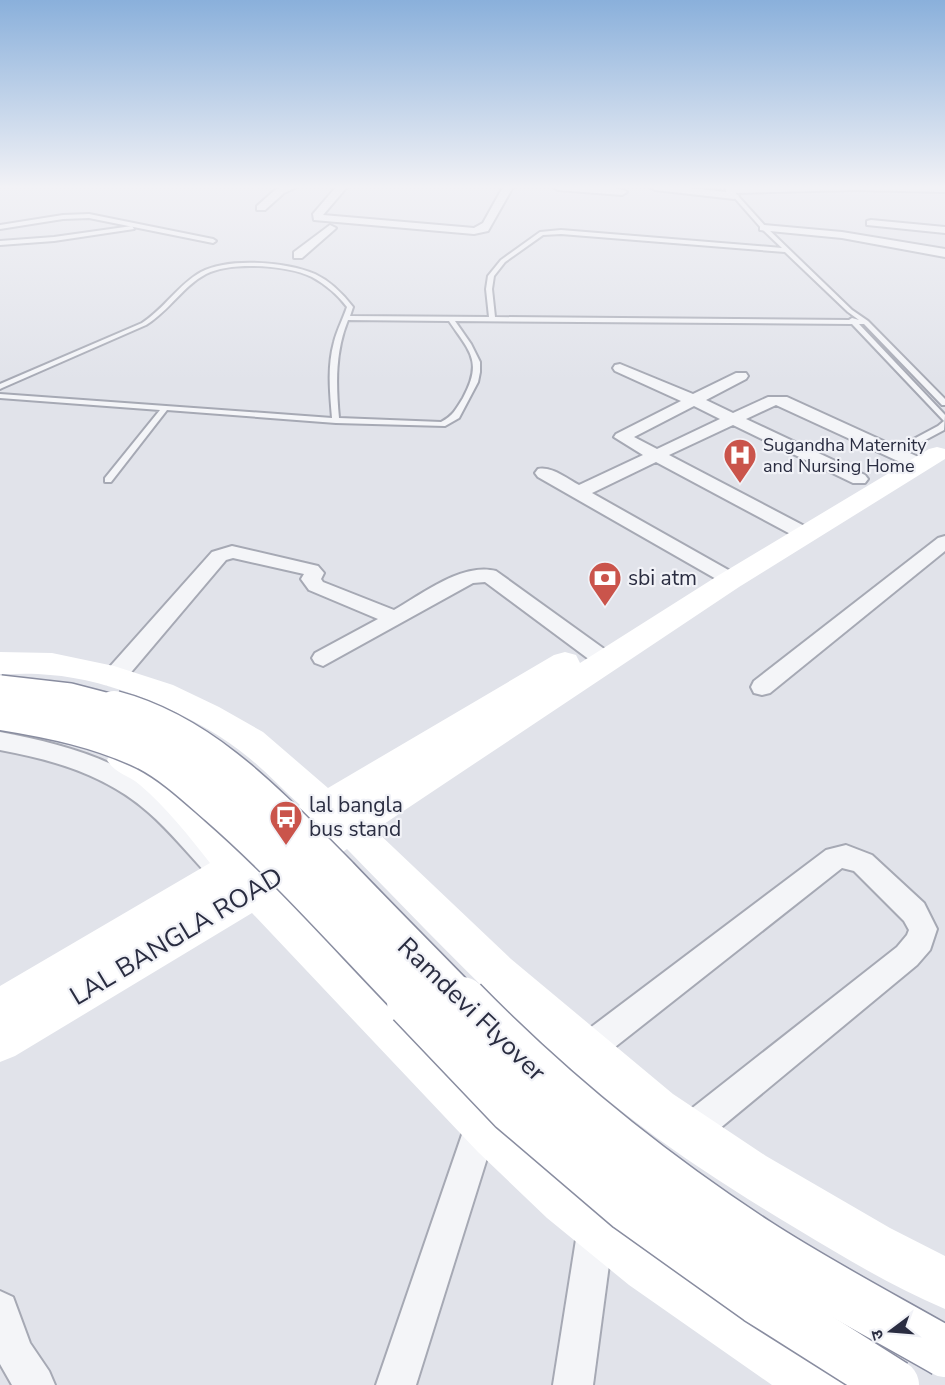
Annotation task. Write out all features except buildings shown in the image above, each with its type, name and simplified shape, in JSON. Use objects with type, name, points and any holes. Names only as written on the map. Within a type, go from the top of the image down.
[{"type":"highway","name":"Ramdevi Flyover","points":[[0,690],[70,698],[126,713],[163,728],[192,745],[239,780],[285,822],[506,1047],[640,1160],[757,1243],[862,1306],[945,1352]]},
{"type":"highway","name":"Ramdevi Flyover","points":[[0,711],[67,722],[119,739],[148,752],[177,770],[255,838],[396,988],[522,1116],[629,1207],[758,1299],[894,1385]]},
{"type":"main road","points":[[795,529],[859,478],[926,454]]},
{"type":"main road","points":[[795,529],[926,454]]},
{"type":"main road","name":"LAL BANGLA ROAD","points":[[0,1008],[239,877],[795,529]]},
{"type":"main road","points":[[0,663],[52,664],[114,677],[162,693],[251,741],[338,817],[496,973],[657,1110],[749,1173],[872,1246],[945,1283]]},
{"type":"main road","points":[[0,723],[24,724],[102,748],[150,773],[185,805],[239,877],[482,1123],[564,1201],[647,1266],[790,1365],[825,1385]]},
{"type":"main road","name":"LAL BANGLA ROAD","points":[[0,1041],[239,877]]},
{"type":"street","points":[[298,255],[302,252]]},
{"type":"street","points":[[620,368],[693,399],[859,478]]},
{"type":"street","points":[[741,376],[622,435],[624,440],[657,455],[795,529]]},
{"type":"street","points":[[579,492],[773,400],[782,400],[926,454]]},
{"type":"street","points":[[544,472],[723,575]]},
{"type":"street","points":[[762,687],[945,542]]},
{"type":"street","points":[[114,677],[224,553],[232,552],[311,570],[314,573],[311,579],[316,586],[395,618]]},
{"type":"street","points":[[323,658],[468,577],[489,575],[598,654]]},
{"type":"street","points":[[0,741],[34,747],[111,774],[156,804],[239,877]]},
{"type":"street","points":[[585,1051],[835,858],[846,856],[863,863],[915,912],[923,929],[920,941],[907,956],[689,1132]]},
{"type":"street","points":[[396,1385],[482,1123]]},
{"type":"street","points":[[573,1385],[596,1227]]},
{"type":"street","points":[[0,1310],[15,1354],[35,1385]]},
{"type":"lane","points":[[492,318],[489,289],[491,276],[502,261],[515,252]]},
{"type":"lane","points":[[789,252],[850,311],[866,322],[945,402]]},
{"type":"lane","points":[[0,387],[155,318],[203,273],[222,267],[270,267],[295,270],[311,275],[345,300],[350,307],[336,338],[333,358],[336,421]]},
{"type":"lane","points":[[850,311],[853,322],[945,421],[926,454]]},
{"type":"lane","points":[[346,318],[866,322]]},
{"type":"lane","points":[[0,396],[163,410],[336,421],[441,424],[454,418],[475,382],[477,362],[450,318]]},
{"type":"lane","points":[[108,480],[163,410]]},
{"type":"place","name":"Sugandha Maternity and Nursing Home","points":[[740,484]]},
{"type":"place","name":"sbi atm","points":[[605,607]]},
{"type":"place","name":"lal bangla bus stand","points":[[286,846]]}]
